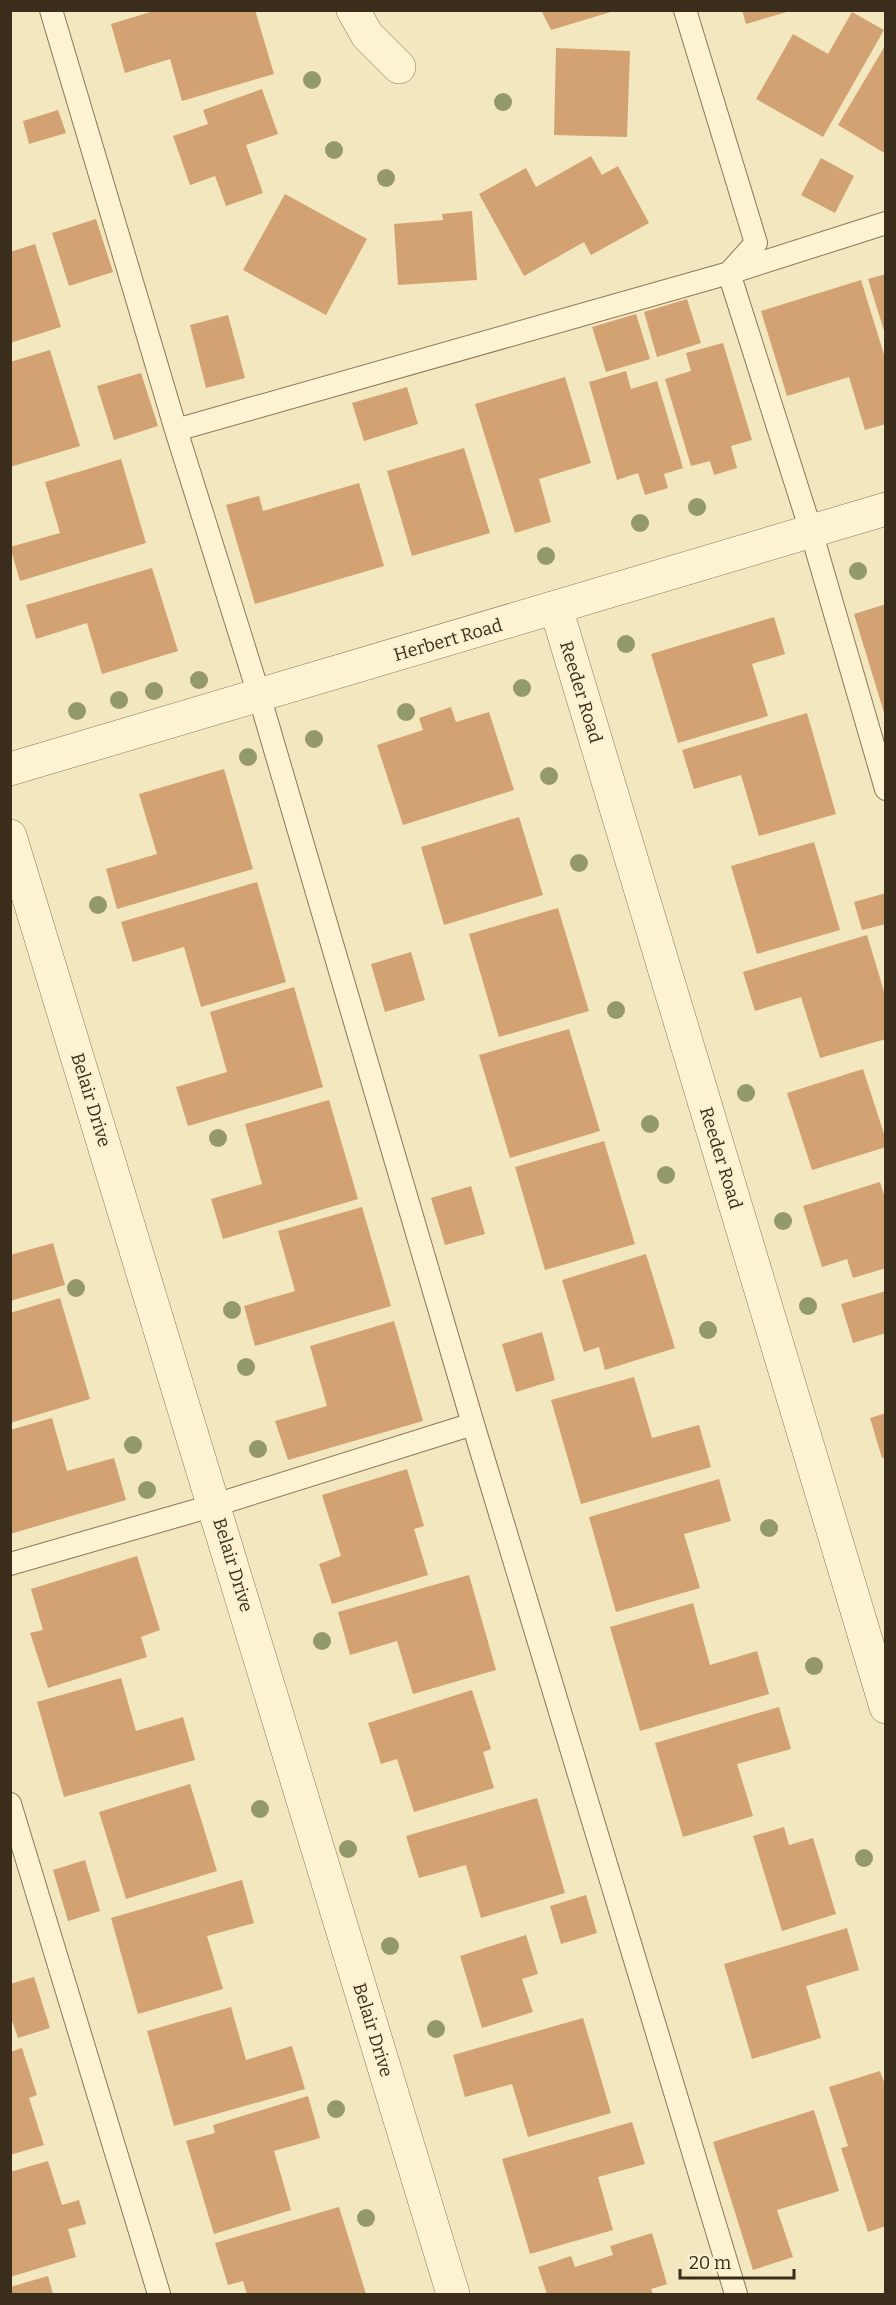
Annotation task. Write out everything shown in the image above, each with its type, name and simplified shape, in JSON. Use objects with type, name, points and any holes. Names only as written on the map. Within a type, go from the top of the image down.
[{"type":"street","points":[[353,10],[367,35],[399,67]]},
{"type":"street","name":"Herbert Road","points":[[10,769],[885,509]]},
{"type":"street","name":"Reeder Road","points":[[556,608],[885,1707]]},
{"type":"street","name":"Belair Drive","points":[[10,836],[453,2295]]},
{"type":"lane","points":[[51,10],[176,430],[259,695],[474,1424],[736,2295]]},
{"type":"lane","points":[[685,10],[756,243],[729,273]]},
{"type":"lane","points":[[176,430],[729,273],[885,223]]},
{"type":"lane","points":[[729,273],[811,531],[885,789]]},
{"type":"lane","points":[[10,1564],[215,1505],[474,1424]]},
{"type":"lane","points":[[10,1804],[159,2295]]},
{"type":"building","points":[[157,10],[255,10],[274,74],[182,101],[170,59],[125,73],[111,24]]},
{"type":"building","points":[[541,10],[614,10],[614,11],[551,30]]},
{"type":"building","points":[[742,10],[790,10],[790,11],[746,24]]},
{"type":"building","points":[[852,12],[884,30],[823,137],[756,99],[793,34],[828,54]]},
{"type":"building","points":[[886,44],[886,154],[838,125]]},
{"type":"building","points":[[556,48],[630,51],[627,137],[554,135]]},
{"type":"building","points":[[262,89],[278,134],[246,145],[263,193],[226,206],[215,176],[190,185],[173,136],[208,124],[203,110]]},
{"type":"building","points":[[58,110],[66,133],[29,144],[23,121]]},
{"type":"building","points":[[591,156],[602,175],[618,166],[649,223],[591,255],[584,242],[524,276],[479,194],[526,168],[536,187]]},
{"type":"building","points":[[821,158],[854,176],[835,213],[801,195]]},
{"type":"building","points":[[285,194],[367,239],[326,315],[243,270]]},
{"type":"building","points":[[472,211],[477,280],[398,285],[394,224],[443,220],[442,214]]},
{"type":"building","points":[[96,219],[113,272],[69,286],[52,233]]},
{"type":"building","points":[[35,244],[61,327],[10,343],[10,252]]},
{"type":"building","points":[[886,274],[886,334],[885,334],[868,279]]},
{"type":"building","points":[[861,280],[886,361],[886,424],[865,430],[849,377],[787,396],[761,311]]},
{"type":"building","points":[[687,299],[701,343],[657,357],[644,312]]},
{"type":"building","points":[[636,314],[650,359],[606,372],[592,327]]},
{"type":"building","points":[[228,315],[245,378],[206,388],[190,325]]},
{"type":"building","points":[[723,343],[752,440],[731,446],[737,468],[714,475],[710,461],[691,466],[665,379],[691,371],[686,353]]},
{"type":"building","points":[[50,350],[80,446],[10,467],[10,362]]},
{"type":"building","points":[[626,371],[631,389],[657,381],[683,468],[664,474],[668,488],[645,495],[638,473],[617,480],[589,382]]},
{"type":"building","points":[[141,373],[158,426],[114,440],[97,386]]},
{"type":"building","points":[[565,377],[591,463],[539,479],[551,522],[515,533],[475,404]]},
{"type":"building","points":[[407,387],[418,424],[364,441],[352,403]]},
{"type":"building","points":[[464,448],[490,533],[412,556],[387,471]]},
{"type":"building","points":[[121,459],[146,543],[20,581],[10,547],[60,533],[45,482]]},
{"type":"building","points":[[359,483],[384,566],[255,604],[226,505],[259,496],[263,511]]},
{"type":"building","points":[[152,568],[178,651],[102,674],[87,623],[36,639],[26,605]]},
{"type":"building","points":[[886,604],[886,715],[885,716],[854,614]]},
{"type":"building","points":[[774,617],[785,654],[752,664],[768,716],[678,743],[651,654]]},
{"type":"building","points":[[451,707],[456,722],[489,712],[514,790],[403,825],[377,745],[423,730],[419,718]]},
{"type":"building","points":[[807,713],[836,814],[759,836],[741,775],[694,789],[682,750]]},
{"type":"building","points":[[224,769],[253,869],[117,909],[106,869],[157,854],[139,794]]},
{"type":"building","points":[[519,817],[543,895],[444,925],[421,847]]},
{"type":"building","points":[[814,842],[840,930],[757,954],[731,866]]},
{"type":"building","points":[[257,882],[286,982],[201,1007],[184,947],[133,962],[121,922]]},
{"type":"building","points":[[886,893],[886,924],[862,930],[854,902]]},
{"type":"building","points":[[558,908],[589,1011],[499,1037],[469,934]]},
{"type":"building","points":[[867,935],[886,998],[886,1039],[820,1058],[801,997],[755,1011],[743,972]]},
{"type":"building","points":[[411,952],[425,1000],[385,1012],[371,964]]},
{"type":"building","points":[[294,987],[323,1087],[188,1126],[176,1087],[227,1072],[210,1012]]},
{"type":"building","points":[[569,1029],[600,1131],[510,1158],[479,1055]]},
{"type":"building","points":[[863,1069],[886,1140],[886,1147],[812,1170],[787,1093]]},
{"type":"building","points":[[329,1100],[358,1199],[223,1239],[211,1199],[262,1184],[245,1124]]},
{"type":"building","points":[[604,1141],[635,1244],[545,1270],[515,1167]]},
{"type":"building","points":[[880,1182],[886,1201],[886,1268],[853,1278],[847,1259],[822,1267],[803,1206]]},
{"type":"building","points":[[471,1186],[485,1234],[445,1245],[431,1198]]},
{"type":"building","points":[[362,1207],[391,1306],[255,1346],[244,1306],[295,1291],[278,1231]]},
{"type":"building","points":[[53,1243],[65,1285],[10,1301],[10,1255]]},
{"type":"building","points":[[646,1254],[675,1348],[605,1370],[599,1347],[584,1352],[562,1280]]},
{"type":"building","points":[[886,1291],[886,1333],[853,1343],[841,1304]]},
{"type":"building","points":[[60,1298],[90,1399],[10,1423],[10,1313]]},
{"type":"building","points":[[394,1321],[423,1421],[288,1460],[275,1421],[327,1406],[310,1346]]},
{"type":"building","points":[[542,1332],[555,1380],[516,1392],[502,1344]]},
{"type":"building","points":[[634,1377],[652,1438],[699,1425],[711,1467],[581,1504],[551,1400]]},
{"type":"building","points":[[886,1413],[886,1457],[882,1458],[870,1418]]},
{"type":"building","points":[[52,1418],[67,1471],[114,1458],[126,1500],[10,1534],[10,1430]]},
{"type":"building","points":[[407,1469],[424,1526],[414,1529],[428,1575],[332,1604],[319,1564],[341,1556],[322,1495]]},
{"type":"building","points":[[719,1479],[731,1521],[684,1534],[700,1588],[616,1612],[589,1517]]},
{"type":"building","points":[[137,1556],[160,1630],[141,1637],[147,1657],[48,1688],[30,1633],[43,1630],[31,1589]]},
{"type":"building","points":[[469,1575],[496,1670],[413,1694],[397,1641],[350,1655],[338,1612]]},
{"type":"building","points":[[693,1603],[710,1665],[757,1651],[769,1694],[640,1731],[610,1627]]},
{"type":"building","points":[[121,1678],[136,1731],[183,1717],[195,1760],[64,1797],[37,1702]]},
{"type":"building","points":[[472,1690],[491,1749],[483,1752],[494,1788],[414,1812],[397,1759],[381,1764],[368,1723]]},
{"type":"building","points":[[779,1707],[791,1749],[737,1764],[753,1816],[683,1837],[655,1743]]},
{"type":"building","points":[[190,1784],[217,1871],[126,1899],[99,1812]]},
{"type":"building","points":[[537,1798],[565,1893],[481,1918],[466,1865],[419,1878],[406,1836]]},
{"type":"building","points":[[784,1827],[789,1845],[813,1838],[836,1914],[782,1931],[753,1836]]},
{"type":"building","points":[[85,1860],[100,1911],[68,1921],[53,1870]]},
{"type":"building","points":[[242,1880],[254,1923],[207,1936],[223,1989],[138,2014],[111,1918]]},
{"type":"building","points":[[586,1895],[597,1933],[561,1944],[550,1906]]},
{"type":"building","points":[[847,1928],[859,1970],[806,1986],[821,2038],[752,2059],[724,1964]]},
{"type":"building","points":[[526,1935],[538,1974],[522,1979],[533,2012],[482,2028],[460,1956]]},
{"type":"building","points":[[34,1977],[50,2028],[18,2038],[10,2015],[10,1984]]},
{"type":"building","points":[[231,2007],[246,2060],[292,2046],[305,2089],[174,2126],[147,2031]]},
{"type":"building","points":[[583,2018],[611,2113],[528,2137],[512,2084],[465,2097],[453,2055]]},
{"type":"building","points":[[22,2048],[37,2095],[29,2098],[44,2145],[10,2155],[10,2052]]},
{"type":"building","points":[[880,2071],[884,2082],[886,2081],[886,2226],[868,2232],[841,2148],[848,2146],[829,2087]]},
{"type":"building","points":[[308,2096],[320,2138],[274,2151],[291,2210],[214,2234],[186,2141],[215,2133],[213,2125]]},
{"type":"building","points":[[814,2110],[839,2191],[777,2210],[793,2257],[753,2270],[713,2142]]},
{"type":"building","points":[[632,2122],[645,2164],[598,2177],[613,2230],[530,2254],[502,2159]]},
{"type":"building","points":[[48,2161],[62,2205],[79,2200],[86,2224],[68,2229],[76,2257],[10,2277],[10,2172]]},
{"type":"building","points":[[339,2207],[366,2294],[247,2294],[243,2281],[228,2285],[215,2243]]},
{"type":"building","points":[[652,2233],[667,2284],[651,2289],[653,2294],[547,2294],[538,2267],[571,2256],[575,2267],[613,2255],[610,2246]]},
{"type":"building","points":[[48,2276],[53,2294],[10,2294],[10,2287]]}]
